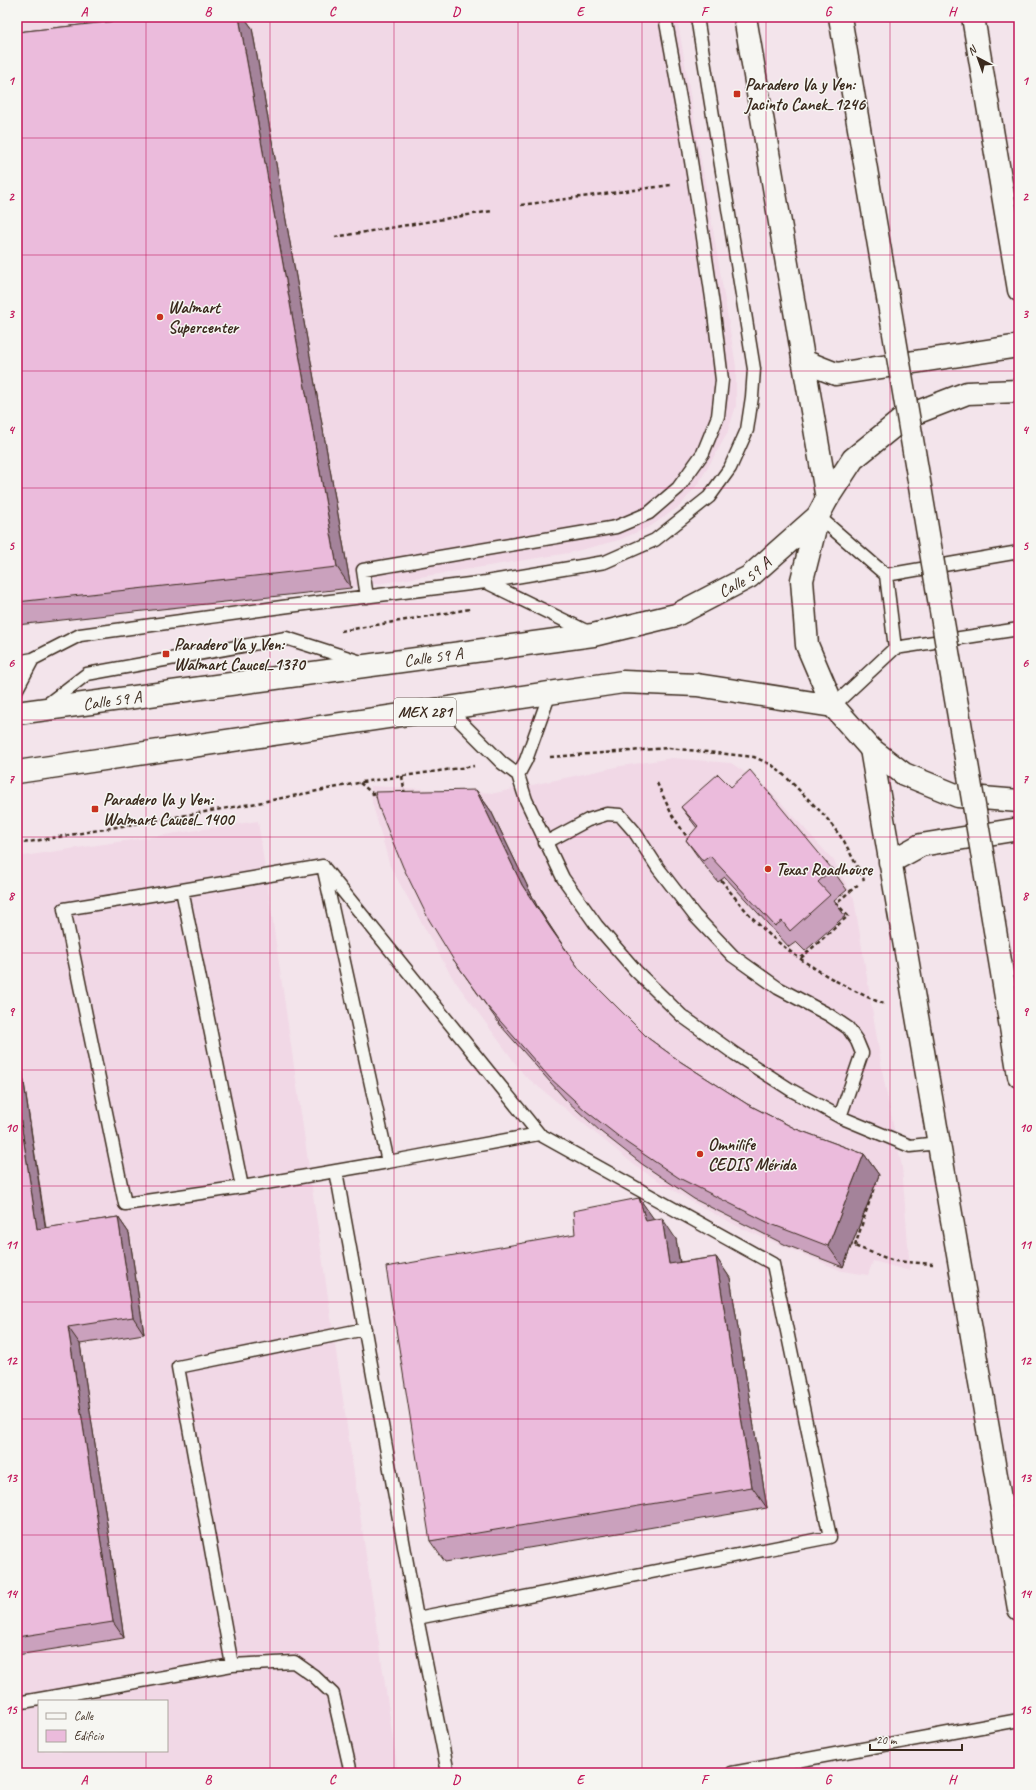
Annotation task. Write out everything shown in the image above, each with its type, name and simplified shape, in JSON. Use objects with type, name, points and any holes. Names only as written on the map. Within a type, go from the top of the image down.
[{"type":"main road","points":[[745,17],[803,361],[822,508]]},
{"type":"main road","points":[[840,17],[1019,1076]]},
{"type":"main road","points":[[973,17],[1019,288]]},
{"type":"main road","points":[[803,361],[836,374],[1019,346]]},
{"type":"main road","points":[[1019,391],[967,393],[905,417],[853,460],[822,508],[802,580],[807,645],[833,706],[871,749],[904,774],[958,796],[1019,801]]},
{"type":"main road","name":"Calle 59 A","points":[[17,713],[593,635],[676,615],[749,576],[822,508]]},
{"type":"main road","name":"MEX 281","points":[[17,772],[623,682],[697,685],[833,706]]},
{"type":"main road","points":[[871,749],[1019,1609]]},
{"type":"main road","points":[[890,862],[921,845],[1019,829]]},
{"type":"lane","points":[[367,597],[363,570],[616,527],[649,513],[678,488],[703,453],[718,416],[722,380],[713,305],[688,142],[665,17]]},
{"type":"lane","points":[[17,662],[33,659],[80,635],[281,607],[486,582],[605,562],[655,540],[709,497],[730,468],[747,430],[752,397],[754,369],[697,17]]},
{"type":"lane","points":[[822,508],[886,575],[895,648]]},
{"type":"lane","points":[[886,575],[1019,552]]},
{"type":"lane","points":[[486,582],[593,635]]},
{"type":"lane","points":[[833,706],[895,648],[1019,629]]},
{"type":"lane","points":[[41,709],[87,674],[286,638],[368,665]]},
{"type":"lane","points":[[17,689],[33,659]]},
{"type":"lane","points":[[518,775],[526,760],[550,693]]},
{"type":"lane","points":[[448,708],[502,763],[518,775],[526,800],[545,843],[563,878],[597,926],[636,971],[682,1016],[734,1054],[784,1086],[840,1117],[910,1146],[939,1143]]},
{"type":"lane","points":[[545,843],[588,820],[607,814],[620,815],[634,831],[658,868],[695,916],[733,956],[778,988],[830,1015],[848,1028],[857,1041],[862,1053],[840,1117]]},
{"type":"lane","points":[[323,866],[64,909],[125,1204],[242,1187],[539,1134]]},
{"type":"lane","points":[[323,866],[539,1134],[773,1264],[830,1537],[417,1618]]},
{"type":"lane","points":[[323,866],[388,1162]]},
{"type":"lane","points":[[182,890],[242,1187]]},
{"type":"lane","points":[[336,1171],[417,1618],[448,1773]]},
{"type":"lane","points":[[232,1664],[178,1367],[365,1329]]},
{"type":"lane","points":[[17,1703],[232,1664],[294,1662],[314,1676],[333,1694],[351,1773]]},
{"type":"lane","points":[[732,1773],[1019,1720]]},
{"type":"path","points":[[521,205],[673,184]]},
{"type":"path","points":[[335,237],[492,211]]},
{"type":"path","points":[[565,756],[669,748],[754,757],[772,765],[786,776],[824,816],[844,841],[866,883]]},
{"type":"path","points":[[17,844],[257,803],[360,783],[471,766]]},
{"type":"path","points":[[402,776],[406,798]]},
{"type":"path","points":[[360,783],[383,802]]},
{"type":"path","points":[[657,783],[672,815],[692,844]]},
{"type":"path","points":[[721,880],[777,942],[861,995],[886,1005]]},
{"type":"path","points":[[801,958],[848,916],[836,903],[860,883]]},
{"type":"path","points":[[855,1246],[878,1178],[871,1175]]},
{"type":"path","points":[[848,1243],[894,1261],[930,1264],[961,1270]]},
{"type":"shaded area","points":[[17,17],[134,17],[134,20],[160,17],[677,17],[736,366],[736,406],[727,434],[698,484],[680,506],[651,526],[619,540],[569,553],[351,588],[17,625]]},
{"type":"shaded area","points":[[672,758],[731,763],[766,786],[834,861],[854,899],[884,1081],[902,1167],[910,1271],[873,1261],[868,1275],[842,1271],[743,1229],[692,1202],[637,1167],[524,1075],[452,977],[390,866],[372,802],[371,786],[495,793],[621,766]]},
{"type":"shaded area","points":[[258,821],[398,1773],[17,1773],[17,857]]},
{"type":"building","name":"Walmart Supercenter","points":[[152,17],[239,17],[337,567],[17,602],[17,32]]},
{"type":"building","name":"Texas Roadhouse","points":[[750,770],[832,869],[818,882],[830,895],[790,931],[782,921],[775,926],[710,856],[703,861],[686,840],[698,826],[681,807],[718,774],[731,787]]},
{"type":"building","points":[[476,790],[522,885],[551,929],[580,970],[648,1038],[681,1062],[747,1104],[796,1129],[864,1154],[828,1246],[771,1224],[679,1178],[627,1143],[586,1111],[550,1078],[487,1006],[453,959],[428,918],[403,867],[379,808],[375,792]]},
{"type":"building","points":[[17,1096],[37,1229],[118,1217],[133,1317],[68,1327],[113,1622],[17,1637]]},
{"type":"building","points":[[639,1198],[646,1221],[662,1218],[669,1264],[716,1257],[752,1487],[430,1541],[386,1267],[575,1234],[573,1211]]},
{"type":"place","name":"Paradero Va y Ven: Jacinto Canek_1246","points":[[737,94]]},
{"type":"place","name":"Walmart Supercenter","points":[[160,317]]},
{"type":"place","name":"Paradero Va y Ven: Walmart Caucel_1370","points":[[166,654]]},
{"type":"place","name":"Paradero Va y Ven: Walmart Caucel_1400","points":[[95,809]]},
{"type":"place","name":"Texas Roadhouse","points":[[768,869]]},
{"type":"place","name":"Omnilife CEDIS Mérida","points":[[700,1154]]}]
